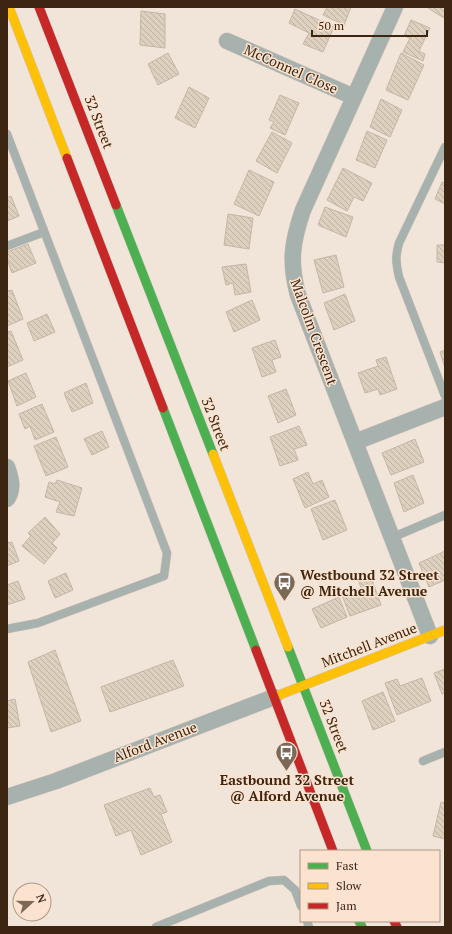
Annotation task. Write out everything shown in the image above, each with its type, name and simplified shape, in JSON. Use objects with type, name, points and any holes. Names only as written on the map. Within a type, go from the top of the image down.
[{"type":"main road","points":[[9,7],[333,850]]},
{"type":"main road","name":"32 Street","points":[[39,7],[367,850]]},
{"type":"main road","name":"Mitchell Avenue","points":[[303,686],[445,630]]},
{"type":"main road","name":"Alford Avenue","points":[[274,697],[303,686]]},
{"type":"street","name":"Malcolm Crescent","points":[[395,7],[301,216],[292,252],[292,263],[298,295],[430,636]]},
{"type":"street","name":"McConnel Close","points":[[227,41],[354,97]]},
{"type":"street","points":[[355,442],[445,407]]},
{"type":"street","points":[[7,467],[12,482],[11,490],[7,499]]},
{"type":"street","name":"Alford Avenue","points":[[7,797],[56,781],[274,697]]},
{"type":"lane","points":[[7,134],[167,553],[164,576],[38,623],[7,629]]},
{"type":"lane","points":[[445,147],[399,243],[395,255],[399,278],[445,396]]},
{"type":"lane","points":[[7,246],[44,232]]},
{"type":"lane","points":[[391,538],[445,516]]},
{"type":"lane","points":[[423,761],[445,752]]},
{"type":"lane","points":[[156,927],[269,880],[284,880],[295,890],[300,903]]},
{"type":"building","points":[[327,7],[351,7],[344,25],[323,15]]},
{"type":"building","points":[[445,7],[444,18],[428,8]]},
{"type":"building","points":[[295,9],[334,27],[323,52],[303,44],[309,33],[289,23]]},
{"type":"building","points":[[141,11],[165,14],[165,48],[140,45]]},
{"type":"building","points":[[411,20],[430,28],[419,51],[425,54],[423,61],[403,52],[410,38],[404,36]]},
{"type":"building","points":[[168,53],[179,74],[158,85],[148,64]]},
{"type":"building","points":[[401,53],[424,65],[408,100],[386,90]]},
{"type":"building","points":[[189,87],[209,98],[195,128],[175,118]]},
{"type":"building","points":[[280,95],[299,103],[285,135],[270,128],[274,122],[269,120]]},
{"type":"building","points":[[381,99],[402,110],[390,137],[370,127]]},
{"type":"building","points":[[367,131],[387,140],[375,168],[356,160]]},
{"type":"building","points":[[272,132],[292,143],[277,173],[256,161]]},
{"type":"building","points":[[343,168],[372,183],[363,201],[354,197],[347,211],[327,200]]},
{"type":"building","points":[[249,170],[274,182],[259,216],[234,204]]},
{"type":"building","points":[[442,182],[445,183],[445,204],[435,199]]},
{"type":"building","points":[[11,196],[19,216],[7,221],[7,198]]},
{"type":"building","points":[[325,207],[353,217],[346,237],[318,225]]},
{"type":"building","points":[[228,214],[253,218],[249,249],[224,245]]},
{"type":"building","points":[[28,244],[36,263],[12,273],[7,259],[7,252]]},
{"type":"building","points":[[437,245],[445,245],[445,263],[437,262]]},
{"type":"building","points":[[336,255],[344,287],[323,293],[314,260]]},
{"type":"building","points":[[246,264],[251,292],[235,295],[233,283],[226,285],[222,267]]},
{"type":"building","points":[[12,290],[23,319],[7,326],[7,291]]},
{"type":"building","points":[[345,294],[355,321],[334,330],[324,303]]},
{"type":"building","points":[[252,300],[260,320],[234,332],[226,312]]},
{"type":"building","points":[[47,314],[55,332],[34,341],[27,323]]},
{"type":"building","points":[[11,331],[23,360],[7,367],[7,332]]},
{"type":"building","points":[[275,340],[281,357],[272,360],[276,372],[262,377],[252,348]]},
{"type":"building","points":[[445,350],[445,368],[440,352]]},
{"type":"building","points":[[386,357],[397,389],[380,395],[378,389],[365,393],[358,373],[378,366],[376,360]]},
{"type":"building","points":[[26,373],[36,397],[17,406],[8,381]]},
{"type":"building","points":[[86,383],[93,403],[72,412],[64,393]]},
{"type":"building","points":[[286,389],[296,415],[278,423],[268,396]]},
{"type":"building","points":[[42,404],[54,432],[35,440],[30,426],[25,429],[19,414]]},
{"type":"building","points":[[299,426],[307,445],[294,449],[298,460],[280,466],[270,437]]},
{"type":"building","points":[[102,431],[109,447],[92,455],[84,439]]},
{"type":"building","points":[[56,437],[68,467],[46,476],[34,446]]},
{"type":"building","points":[[415,439],[424,462],[391,475],[382,453]]},
{"type":"building","points":[[308,472],[313,484],[322,480],[329,497],[305,508],[293,479]]},
{"type":"building","points":[[413,475],[424,503],[404,512],[394,483]]},
{"type":"building","points":[[57,480],[82,488],[74,516],[56,512],[60,502],[45,497],[49,482],[55,484]]},
{"type":"building","points":[[335,500],[347,530],[323,540],[311,509]]},
{"type":"building","points":[[45,517],[60,534],[52,543],[57,548],[44,564],[22,546],[31,536],[28,533]]},
{"type":"building","points":[[12,542],[19,561],[7,566],[7,543]]},
{"type":"building","points":[[445,551],[445,580],[429,587],[419,563]]},
{"type":"building","points":[[66,573],[73,590],[55,598],[48,581]]},
{"type":"building","points":[[370,574],[381,605],[350,616],[342,595],[361,588],[358,579]]},
{"type":"building","points":[[18,581],[25,599],[7,605],[7,585]]},
{"type":"building","points":[[339,597],[347,617],[321,628],[312,609]]},
{"type":"building","points":[[55,650],[81,721],[51,732],[28,662]]},
{"type":"building","points":[[173,660],[184,686],[110,712],[101,687]]},
{"type":"building","points":[[445,669],[445,693],[442,694],[434,673]]},
{"type":"building","points":[[422,678],[431,701],[397,715],[385,683],[397,679],[400,686]]},
{"type":"building","points":[[383,692],[395,721],[373,730],[362,701]]},
{"type":"building","points":[[15,699],[20,726],[7,728],[7,701]]},
{"type":"building","points":[[150,788],[154,797],[160,795],[167,812],[161,814],[172,842],[141,855],[131,830],[116,836],[104,805]]},
{"type":"building","points":[[441,802],[445,803],[445,839],[433,836]]},
{"type":"traffic: fast","points":[[116,205],[213,454]]},
{"type":"traffic: fast","points":[[163,408],[256,650]]},
{"type":"traffic: fast","points":[[288,647],[367,850]]},
{"type":"traffic: fast","points":[[360,922],[362,927]]},
{"type":"traffic: slow","points":[[9,7],[67,158]]},
{"type":"traffic: slow","points":[[213,454],[288,647]]},
{"type":"traffic: slow","points":[[274,697],[445,630]]},
{"type":"traffic: jam","points":[[39,7],[116,205]]},
{"type":"traffic: jam","points":[[67,158],[163,408]]},
{"type":"traffic: jam","points":[[256,650],[333,850]]},
{"type":"traffic: jam","points":[[394,922],[397,927]]},
{"type":"place","name":"Westbound 32 Street @ Mitchell Avenue","points":[[284,602]]},
{"type":"place","name":"Eastbound 32 Street @ Alford Avenue","points":[[287,772]]}]
